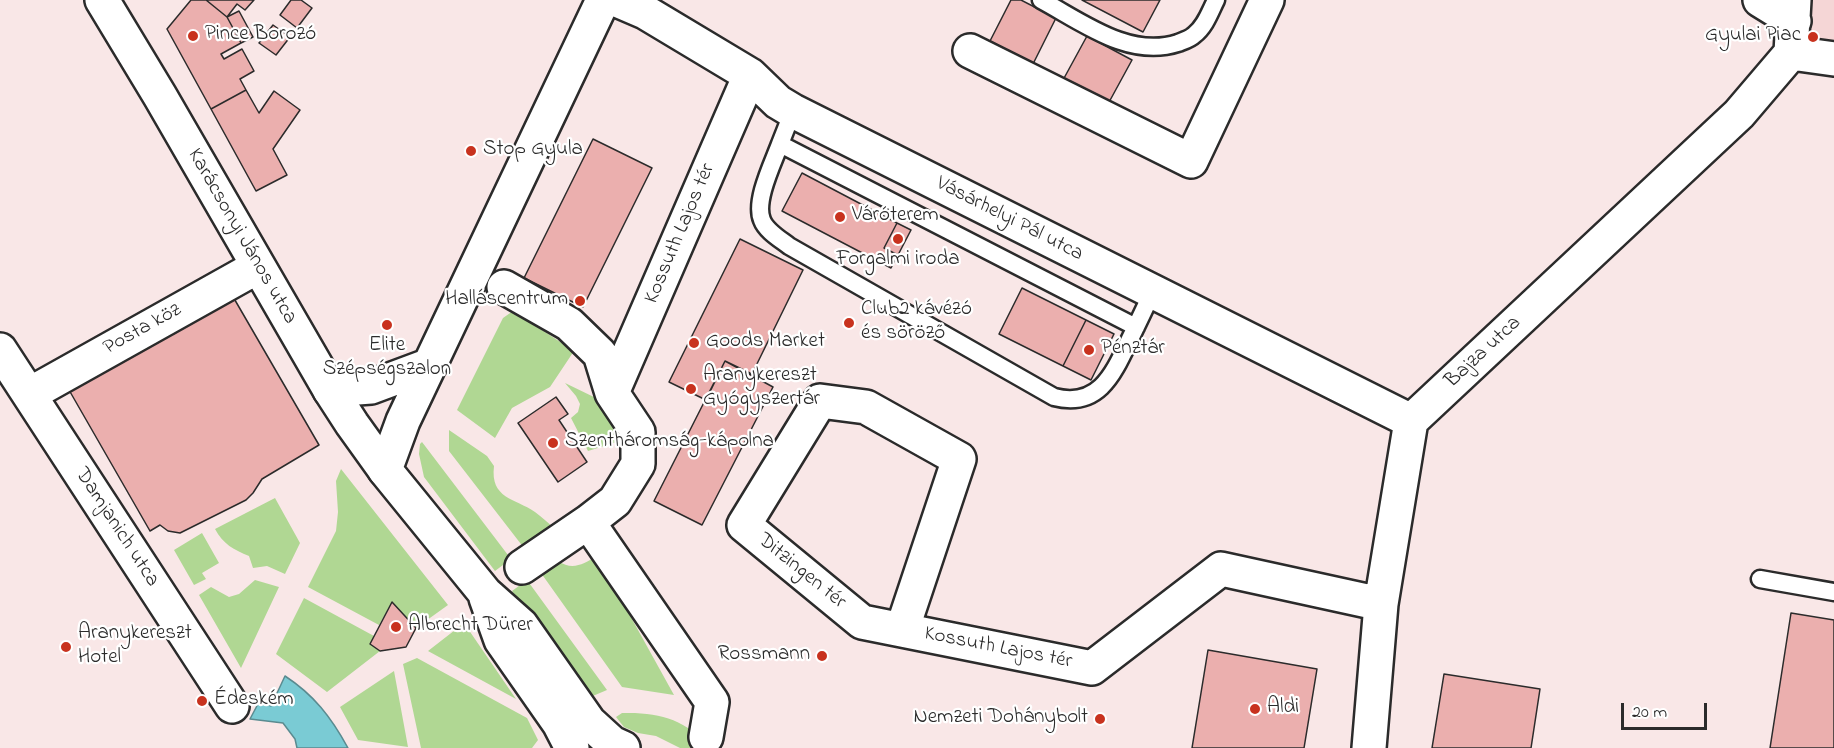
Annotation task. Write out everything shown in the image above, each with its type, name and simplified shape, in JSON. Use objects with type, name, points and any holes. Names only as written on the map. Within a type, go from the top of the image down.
[{"type":"street","name":"Karácsonyi János utca","points":[[102,0],[330,390],[385,471],[484,593]]},
{"type":"street","points":[[385,471],[403,421],[603,0]]},
{"type":"street","name":"Vásárhelyi Pál utca","points":[[617,0],[645,12],[750,75],[778,102],[793,111],[1411,421]]},
{"type":"street","points":[[970,51],[1191,161],[1268,0]]},
{"type":"street","points":[[1760,0],[1794,10],[1791,53],[1834,59]]},
{"type":"street","name":"Bajza utca","points":[[1411,421],[1739,114],[1791,53]]},
{"type":"street","name":"Kossuth Lajos tér","points":[[612,393],[750,75]]},
{"type":"street","name":"Posta köz","points":[[30,394],[257,267]]},
{"type":"street","points":[[504,287],[570,324],[600,354],[612,393],[638,432],[638,464],[615,501],[522,567]]},
{"type":"street","name":"Damjanich utca","points":[[0,350],[232,706]]},
{"type":"street","points":[[330,390],[371,387],[430,365]]},
{"type":"street","name":"Ditzingen tér","points":[[820,401],[866,407],[959,459],[902,630],[862,622],[744,525],[820,401]]},
{"type":"street","points":[[1369,748],[1381,604],[1411,421]]},
{"type":"street","points":[[588,522],[712,702],[706,737]]},
{"type":"street","name":"Kossuth Lajos tér","points":[[902,630],[1092,668],[1221,569],[1381,604]]},
{"type":"street","points":[[484,593],[501,640],[559,723],[572,748]]},
{"type":"street","points":[[484,593],[520,625],[589,722],[612,742],[623,748]]},
{"type":"lane","points":[[1041,0],[1118,41],[1139,47],[1164,47],[1194,36],[1204,24],[1216,0]]},
{"type":"lane","points":[[793,111],[760,201],[762,220],[772,233],[789,246],[1042,392],[1066,400],[1080,400],[1104,385],[1114,371],[1152,292]]},
{"type":"lane","points":[[780,144],[1136,327]]},
{"type":"lane","points":[[1760,579],[1834,592]]},
{"type":"shaded area","name":"Gyulai Piac","points":[[1794,0],[1834,0],[1834,59],[1791,53]]},
{"type":"green space","points":[[513,311],[574,351],[550,387],[512,408],[495,438],[457,410],[503,318]]},
{"type":"green space","points":[[565,383],[598,399],[614,418],[620,441],[588,451],[571,418],[578,412],[580,404]]},
{"type":"green space","points":[[449,430],[487,456],[494,466],[496,485],[505,496],[535,512],[554,528],[524,548],[449,451]]},
{"type":"green space","points":[[422,442],[511,559],[495,571],[424,477],[419,454]]},
{"type":"green space","points":[[341,469],[448,605],[416,628],[392,602],[379,625],[308,587],[336,531],[338,512],[336,481]]},
{"type":"green space","points":[[275,498],[300,543],[285,574],[267,566],[253,568],[249,556],[229,546],[215,529]]},
{"type":"green space","points":[[202,533],[219,563],[202,573],[206,579],[194,585],[174,550]]},
{"type":"green space","points":[[597,556],[674,695],[622,687],[541,573],[558,561],[573,566]]},
{"type":"green space","points":[[255,580],[279,587],[241,668],[199,595],[211,587],[229,597],[239,594]]},
{"type":"green space","points":[[527,580],[607,690],[588,698],[512,591]]},
{"type":"green space","points":[[304,598],[374,636],[371,644],[380,651],[327,692],[276,654]]},
{"type":"green space","points":[[464,623],[516,699],[428,651]]},
{"type":"green space","points":[[417,658],[527,718],[538,740],[532,748],[421,748],[403,664]]},
{"type":"green space","points":[[394,671],[408,747],[358,740],[340,707]]},
{"type":"green space","points":[[622,713],[648,714],[671,719],[691,730],[710,748],[680,748],[656,736],[638,733],[624,727],[616,717]]},
{"type":"water","points":[[285,676],[305,691],[321,708],[348,748],[297,748],[295,739],[283,723],[250,719],[259,702],[271,706]]},
{"type":"building","points":[[191,0],[206,0],[227,17],[241,43],[221,54],[224,59],[242,49],[254,71],[240,79],[246,90],[211,109],[167,29]]},
{"type":"building","points":[[206,0],[254,0],[245,10],[237,4],[227,17]]},
{"type":"building","points":[[291,0],[301,0],[312,8],[297,28],[280,15]]},
{"type":"building","points":[[1011,0],[1021,0],[1056,18],[1033,64],[990,41]]},
{"type":"building","points":[[1082,0],[1160,0],[1143,32]]},
{"type":"building","points":[[239,11],[253,37],[241,43],[227,17]]},
{"type":"building","points":[[273,25],[290,37],[276,55],[259,43]]},
{"type":"building","points":[[1087,36],[1132,60],[1108,104],[1063,80]]},
{"type":"building","points":[[246,90],[259,113],[274,91],[300,110],[273,149],[287,175],[256,191],[211,109]]},
{"type":"building","points":[[593,139],[652,168],[583,307],[524,278]]},
{"type":"building","name":"Váróterem","points":[[802,173],[897,223],[884,248],[898,255],[891,268],[782,211]]},
{"type":"building","name":"Forgalmi iroda","points":[[897,223],[911,230],[898,255],[884,248]]},
{"type":"building","points":[[740,239],[803,270],[752,374],[725,361],[706,400],[669,382]]},
{"type":"building","points":[[1022,288],[1086,320],[1063,366],[999,334]]},
{"type":"building","points":[[232,295],[319,445],[262,479],[246,500],[180,533],[168,531],[160,525],[150,531],[69,390]]},
{"type":"building","name":"Pénztár","points":[[1086,320],[1114,334],[1091,380],[1063,366]]},
{"type":"building","points":[[725,361],[773,387],[702,525],[654,501]]},
{"type":"building","name":"Szentháromság-kápolna","points":[[556,397],[568,414],[559,420],[587,462],[558,482],[518,423]]},
{"type":"building","name":"Albrecht Dürer","points":[[392,602],[416,628],[406,647],[380,651],[370,644]]},
{"type":"building","points":[[1791,613],[1834,620],[1834,748],[1770,748]]},
{"type":"building","name":"Aldi","points":[[1208,650],[1317,669],[1304,748],[1192,748]]},
{"type":"building","points":[[1444,674],[1540,689],[1531,748],[1432,748]]},
{"type":"place","name":"Pince Borozó","points":[[193,36]]},
{"type":"place","name":"Gyulai Piac","points":[[1813,37]]},
{"type":"place","name":"Stop Gyula","points":[[471,151]]},
{"type":"place","name":"Váróterem","points":[[840,217]]},
{"type":"place","name":"Forgalmi iroda","points":[[898,239]]},
{"type":"place","name":"Halláscentrum","points":[[580,301]]},
{"type":"place","name":"Club2 kávézó és söröző","points":[[849,323]]},
{"type":"place","name":"Elite Szépségszalon","points":[[387,325]]},
{"type":"place","name":"Goods Market","points":[[694,343]]},
{"type":"place","name":"Pénztár","points":[[1089,350]]},
{"type":"place","name":"Aranykereszt Gyógyszertár","points":[[691,389]]},
{"type":"place","name":"Szentháromság-kápolna","points":[[553,443]]},
{"type":"place","name":"Albrecht Dürer","points":[[396,627]]},
{"type":"place","name":"Aranykereszt Hotel","points":[[66,647]]},
{"type":"place","name":"Rossmann","points":[[822,656]]},
{"type":"place","name":"Édeském","points":[[202,701]]},
{"type":"place","name":"Aldi","points":[[1255,709]]},
{"type":"place","name":"Nemzeti Dohánybolt","points":[[1100,719]]}]
